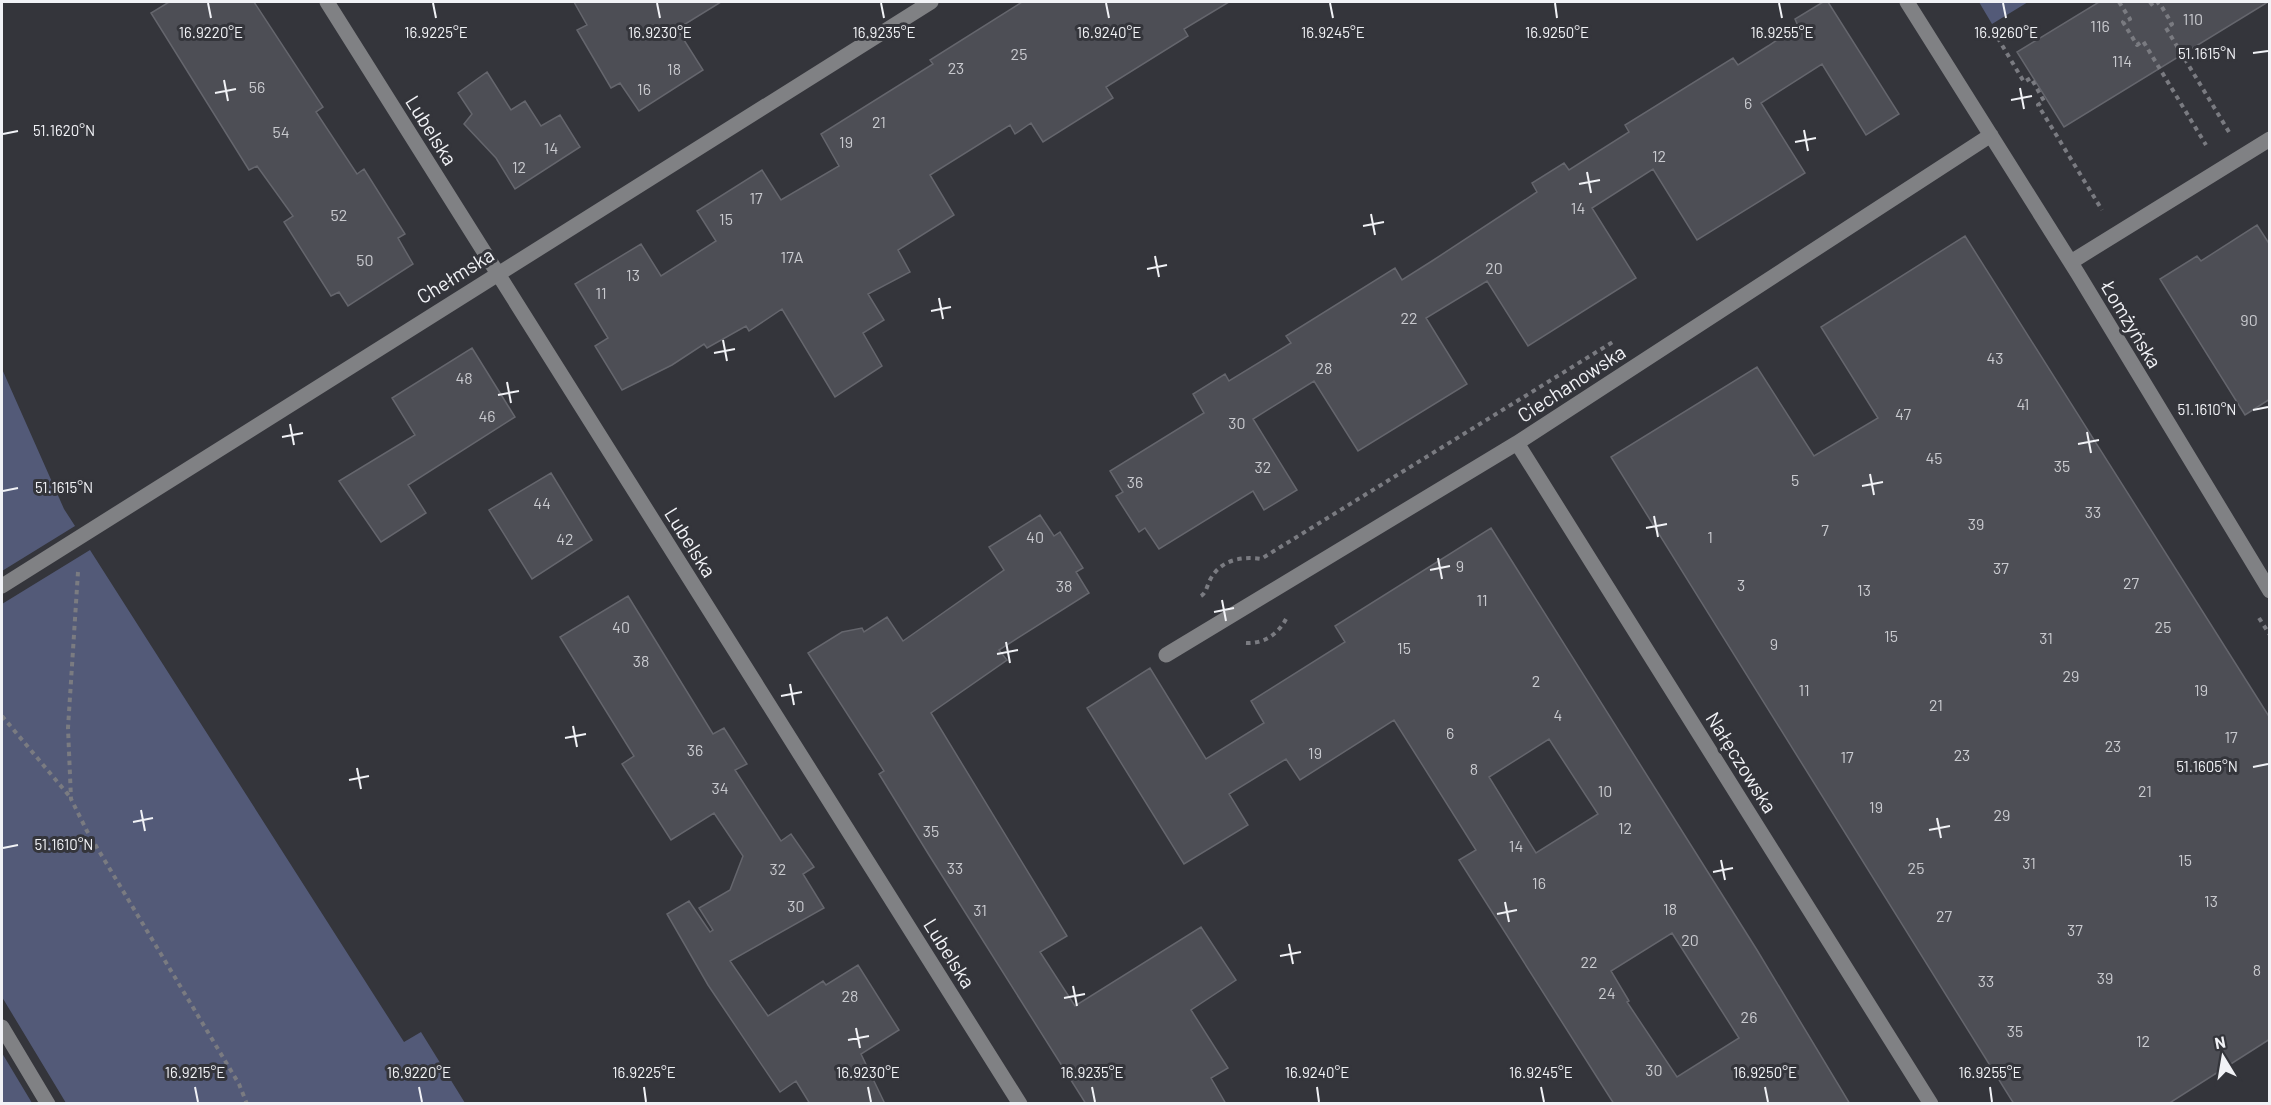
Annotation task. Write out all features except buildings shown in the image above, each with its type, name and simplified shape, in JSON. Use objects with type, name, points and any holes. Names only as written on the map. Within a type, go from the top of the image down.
[{"type":"street","name":"Lubelska","points":[[327,2],[1020,1104]]},
{"type":"street","name":"Chełmska","points":[[2,585],[80,539],[931,2]]},
{"type":"street","name":"Łomżyńska","points":[[1906,2],[2071,262],[2270,591]]},
{"type":"street","name":"Ciechanowska","points":[[1166,655],[1517,443],[1991,135]]},
{"type":"street","points":[[2071,262],[2270,139]]},
{"type":"street","name":"Nałęczowska","points":[[1517,443],[1931,1104]]},
{"type":"street","points":[[2,1027],[48,1104]]},
{"type":"path","points":[[2119,2],[2130,19],[2123,22],[2137,45],[2143,41],[2221,170]]},
{"type":"path","points":[[2150,2],[2153,6],[2159,2],[2172,24],[2166,28],[2243,155]]},
{"type":"path","points":[[1993,30],[2024,82],[2031,78],[2044,100],[2038,105],[2106,218]]},
{"type":"path","points":[[1205,593],[1213,574],[1226,563],[1242,557],[1261,559],[1618,338]]},
{"type":"path","points":[[71,799],[68,728],[80,539]]},
{"type":"path","points":[[1238,642],[1253,643],[1269,638],[1282,627],[1290,612]]},
{"type":"path","points":[[2,716],[71,799],[87,831],[239,1084],[248,1104]]},
{"type":"shaded area","points":[[1979,2],[2028,2],[1992,24]]},
{"type":"shaded area","points":[[2,369],[64,509],[75,526],[2,571]]},
{"type":"shaded area","points":[[90,550],[404,1042],[421,1032],[465,1103],[66,1103],[2,997],[2,604]]},
{"type":"shaded area","points":[[2,1053],[32,1103],[2,1103]]}]
